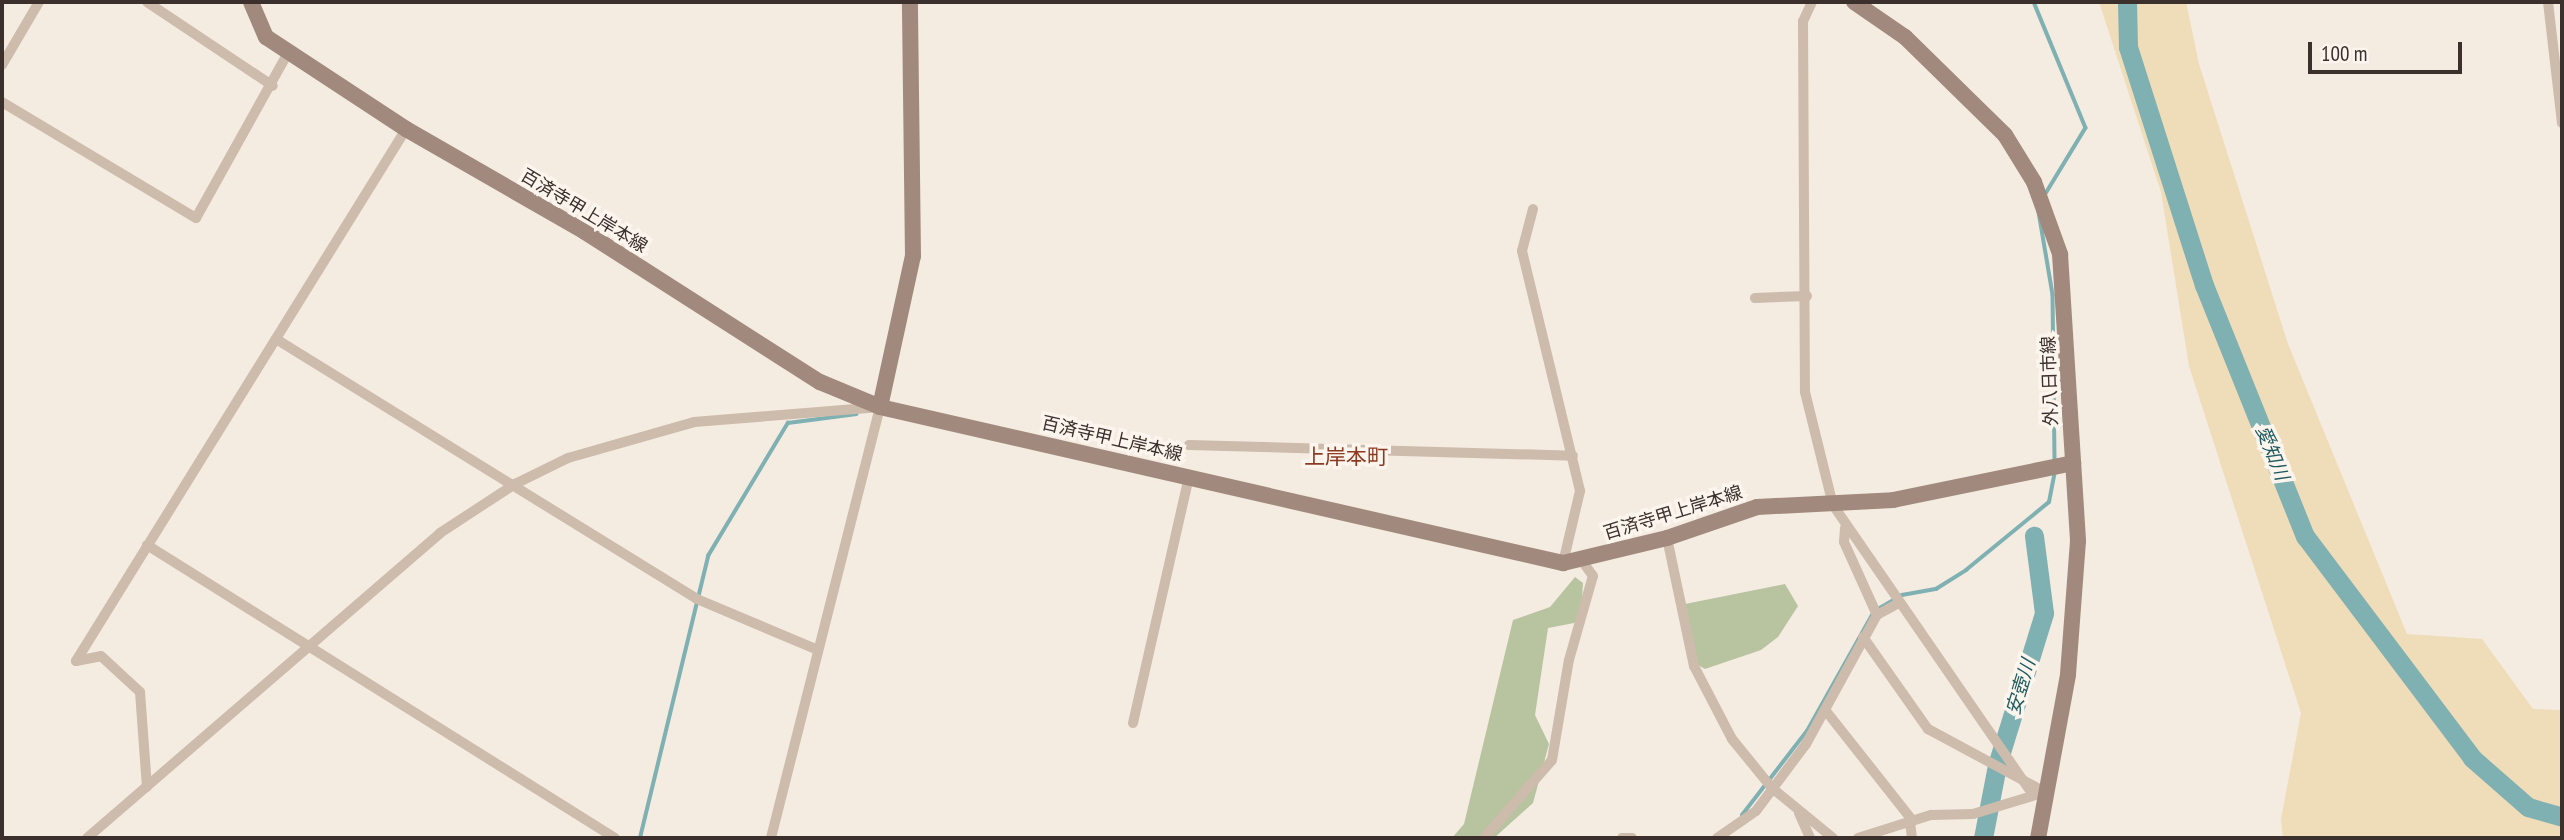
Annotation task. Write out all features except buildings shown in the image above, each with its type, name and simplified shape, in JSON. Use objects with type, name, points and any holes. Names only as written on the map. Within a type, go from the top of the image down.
[{"type":"main road","name":"百済寺甲上岸本線","points":[[251,2],[256,25],[289,53],[406,129],[585,232],[820,382],[880,407],[1563,563],[1582,561],[1667,538],[1757,507],[1893,500],[2058,463]]},
{"type":"main road","points":[[880,407],[913,256],[910,2]]},
{"type":"main road","name":"外八日市線","points":[[1854,2],[1973,99],[2034,182],[2065,286],[2058,463],[2078,541],[2068,675],[2037,790],[2038,838]]},
{"type":"street","points":[[2,65],[40,2]]},
{"type":"street","points":[[147,2],[273,86]]},
{"type":"street","points":[[1812,2],[1803,21],[1807,296],[1805,391],[1833,505],[1899,603],[2037,790]]},
{"type":"street","points":[[2548,2],[2562,123]]},
{"type":"street","points":[[2,102],[197,218],[289,53]]},
{"type":"street","points":[[147,787],[140,692],[101,656],[76,661],[406,129]]},
{"type":"street","points":[[1532,209],[1522,251],[1580,491],[1563,563]]},
{"type":"street","points":[[1755,298],[1807,296]]},
{"type":"street","points":[[276,340],[515,484],[696,598],[818,650]]},
{"type":"street","points":[[87,838],[440,533],[515,484],[568,458],[694,422],[880,407],[771,838]]},
{"type":"street","points":[[1189,445],[1573,456]]},
{"type":"street","points":[[1133,723],[1189,476]]},
{"type":"street","points":[[1845,526],[1844,542],[1877,615]]},
{"type":"street","points":[[1667,538],[1695,666],[1739,750],[1772,788],[1833,838]]},
{"type":"street","points":[[147,545],[615,838]]},
{"type":"street","points":[[1484,838],[1552,760],[1569,660],[1593,576],[1582,561]]},
{"type":"street","points":[[1717,838],[1747,820],[1772,788],[1826,711],[1877,615],[1899,603]]},
{"type":"street","points":[[1863,637],[1928,729],[2037,790]]},
{"type":"street","points":[[1826,711],[1912,821],[1912,838]]},
{"type":"street","points":[[1858,838],[1912,821],[1973,814],[2037,790]]},
{"type":"street","points":[[1798,810],[1810,838]]},
{"type":"street","points":[[1622,838],[1632,838]]},
{"type":"green space","points":[[1575,577],[1583,583],[1581,615],[1574,623],[1548,628],[1535,715],[1549,744],[1533,803],[1494,838],[1452,838],[1464,824],[1513,620],[1550,607]]},
{"type":"green space","points":[[1785,584],[1798,606],[1778,637],[1761,650],[1705,669],[1698,665],[1685,604]]},
{"type":"sand","points":[[2099,2],[2186,2],[2199,64],[2288,344],[2407,634],[2482,639],[2533,709],[2562,710],[2562,838],[2283,838],[2281,819],[2301,713],[2189,366],[2161,192]]},
{"type":"waterway","points":[[2034,2],[2086,128],[2044,197]]},
{"type":"waterway","name":"愛知川","points":[[2127,2],[2128,47],[2204,285],[2305,536],[2472,758],[2528,807],[2562,817]]},
{"type":"waterway","points":[[2038,206],[2053,295],[2055,461]]},
{"type":"waterway","points":[[640,838],[708,556],[788,423],[856,414]]},
{"type":"waterway","points":[[1878,609],[1902,595],[1936,589],[1966,570],[2049,502],[2055,472]]},
{"type":"waterway","name":"安壺川","points":[[1983,838],[1997,765],[2044,613],[2034,536]]},
{"type":"waterway","points":[[1742,815],[1807,731],[1872,615]]},
{"type":"district","name":"上岸本町","points":[[1346,457]]}]
